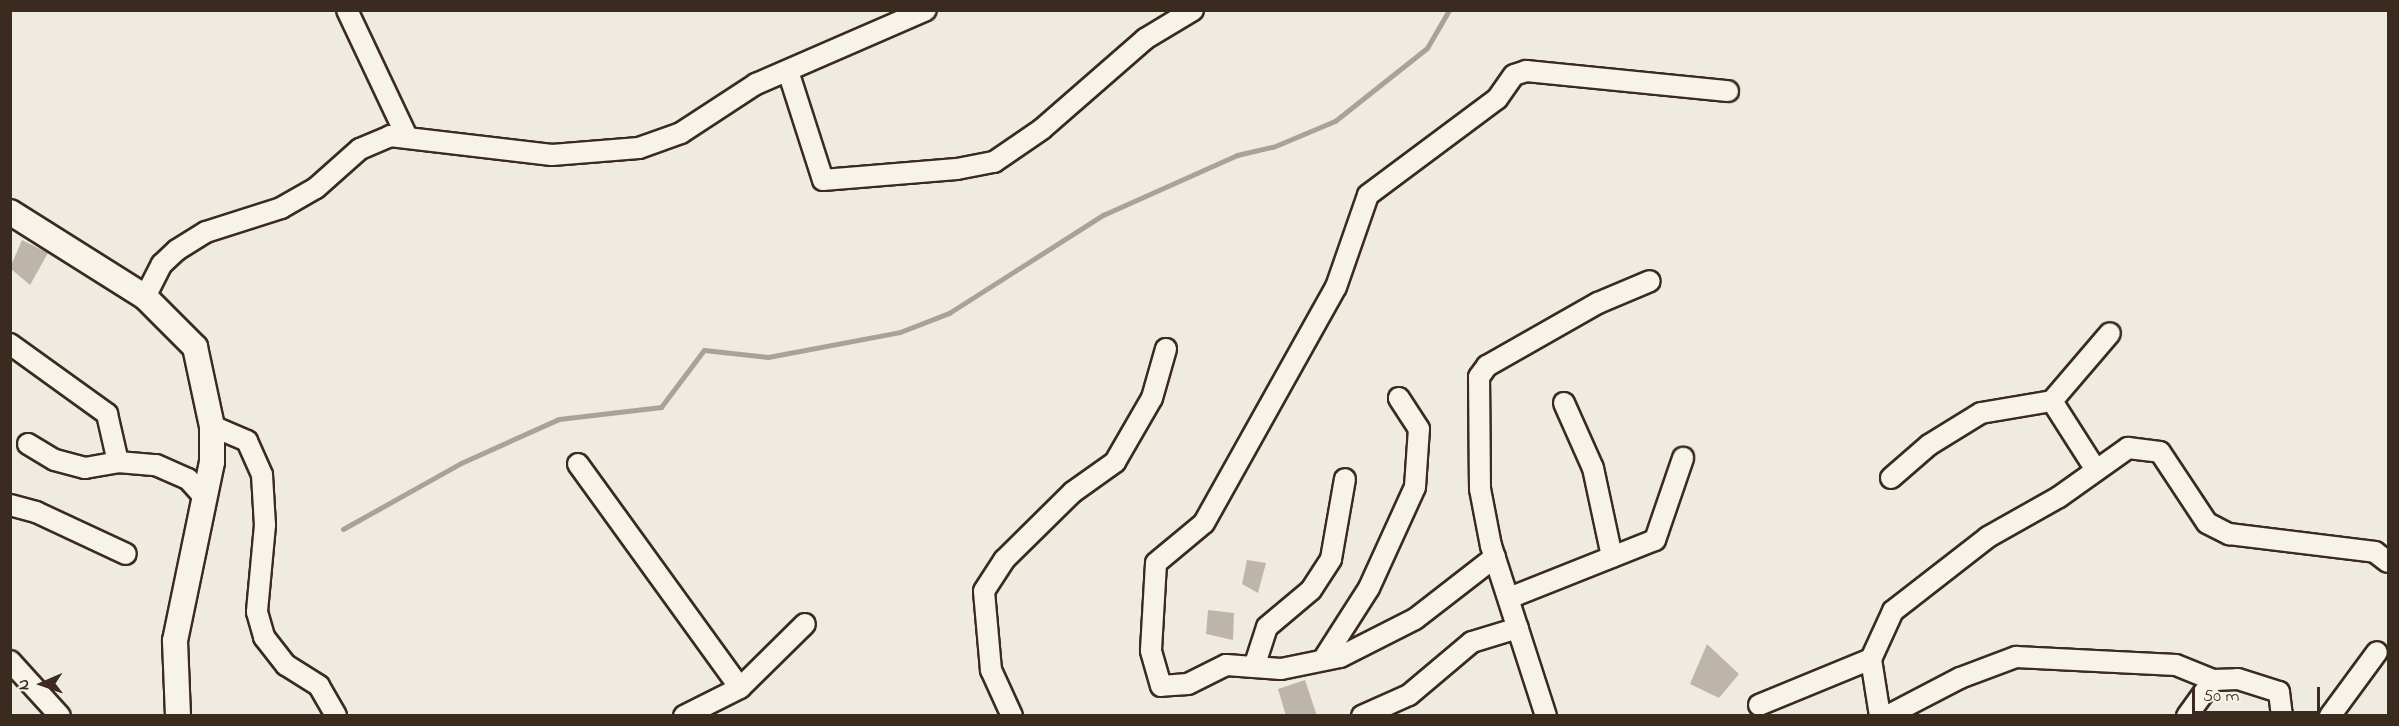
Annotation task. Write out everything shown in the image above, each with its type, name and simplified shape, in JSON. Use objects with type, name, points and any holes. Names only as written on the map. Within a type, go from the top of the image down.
[{"type":"main road","points":[[10,212],[145,297],[195,347],[212,426],[205,498],[175,641],[178,716]]},
{"type":"street","points":[[347,10],[407,137]]},
{"type":"street","points":[[145,297],[162,264],[206,232],[281,208],[316,188],[360,149],[390,136],[552,155],[639,148],[681,133],[756,84],[926,10]]},
{"type":"street","points":[[788,71],[823,180],[957,169],[994,162],[1042,129],[1144,39],[1193,10]]},
{"type":"street","points":[[1495,557],[1415,619],[1323,660],[1281,669],[1226,665],[1188,684],[1161,686],[1151,650],[1156,563],[1204,523],[1215,504],[1336,287],[1368,195],[1497,99],[1514,75],[1526,71],[1728,91]]},
{"type":"street","points":[[1546,716],[1495,557],[1480,489],[1479,377],[1487,366],[1598,303],[1650,281]]},
{"type":"street","points":[[1891,478],[1929,446],[1981,413],[2052,400],[2110,333]]},
{"type":"street","points":[[10,344],[107,414],[118,462]]},
{"type":"street","points":[[1012,716],[991,670],[984,591],[1004,560],[1073,492],[1115,462],[1152,398],[1166,349]]},
{"type":"street","points":[[1323,660],[1369,588],[1415,488],[1419,429],[1399,398]]},
{"type":"street","points":[[2052,400],[2094,467]]},
{"type":"street","points":[[1564,403],[1593,468],[1612,557]]},
{"type":"street","points":[[212,426],[247,441],[262,474],[265,525],[257,612],[264,637],[286,665],[319,686],[336,716]]},
{"type":"street","points":[[28,444],[55,460],[85,468],[118,462],[156,465],[188,479],[205,498]]},
{"type":"street","points":[[1880,716],[1871,659],[1893,611],[1988,537],[2059,497],[2094,467],[2127,448],[2160,452],[2206,524],[2229,534],[2375,552],[2388,562]]},
{"type":"street","points":[[1509,598],[1655,540],[1683,458]]},
{"type":"street","points":[[578,464],[740,688]]},
{"type":"street","points":[[1254,667],[1267,627],[1311,590],[1331,559],[1345,479]]},
{"type":"street","points":[[10,506],[36,512],[126,554]]},
{"type":"street","points":[[684,716],[740,688],[806,624]]},
{"type":"street","points":[[1362,716],[1409,695],[1472,642],[1518,628]]},
{"type":"street","points":[[2330,716],[2377,652]]},
{"type":"street","points":[[1887,716],[1960,678],[2016,657],[2176,665],[2213,680],[2238,679],[2279,692],[2282,716]]},
{"type":"street","points":[[1759,705],[1871,659]]},
{"type":"street","points":[[10,661],[60,716]]},
{"type":"street","points":[[2189,715],[2213,680]]},
{"type":"building","points":[[22,240],[48,253],[30,285],[10,268]]},
{"type":"building","points":[[1247,560],[1266,563],[1258,593],[1242,584]]},
{"type":"building","points":[[1208,610],[1234,613],[1233,640],[1206,634]]},
{"type":"building","points":[[1707,644],[1739,674],[1719,698],[1690,684]]},
{"type":"building","points":[[1305,680],[1317,716],[1286,716],[1278,689]]},
{"type":"waterway","points":[[343,529],[461,463],[559,419],[661,407],[704,350],[768,357],[900,332],[949,313],[1103,215],[1237,155],[1273,147],[1335,121],[1427,48],[1449,10]]}]
